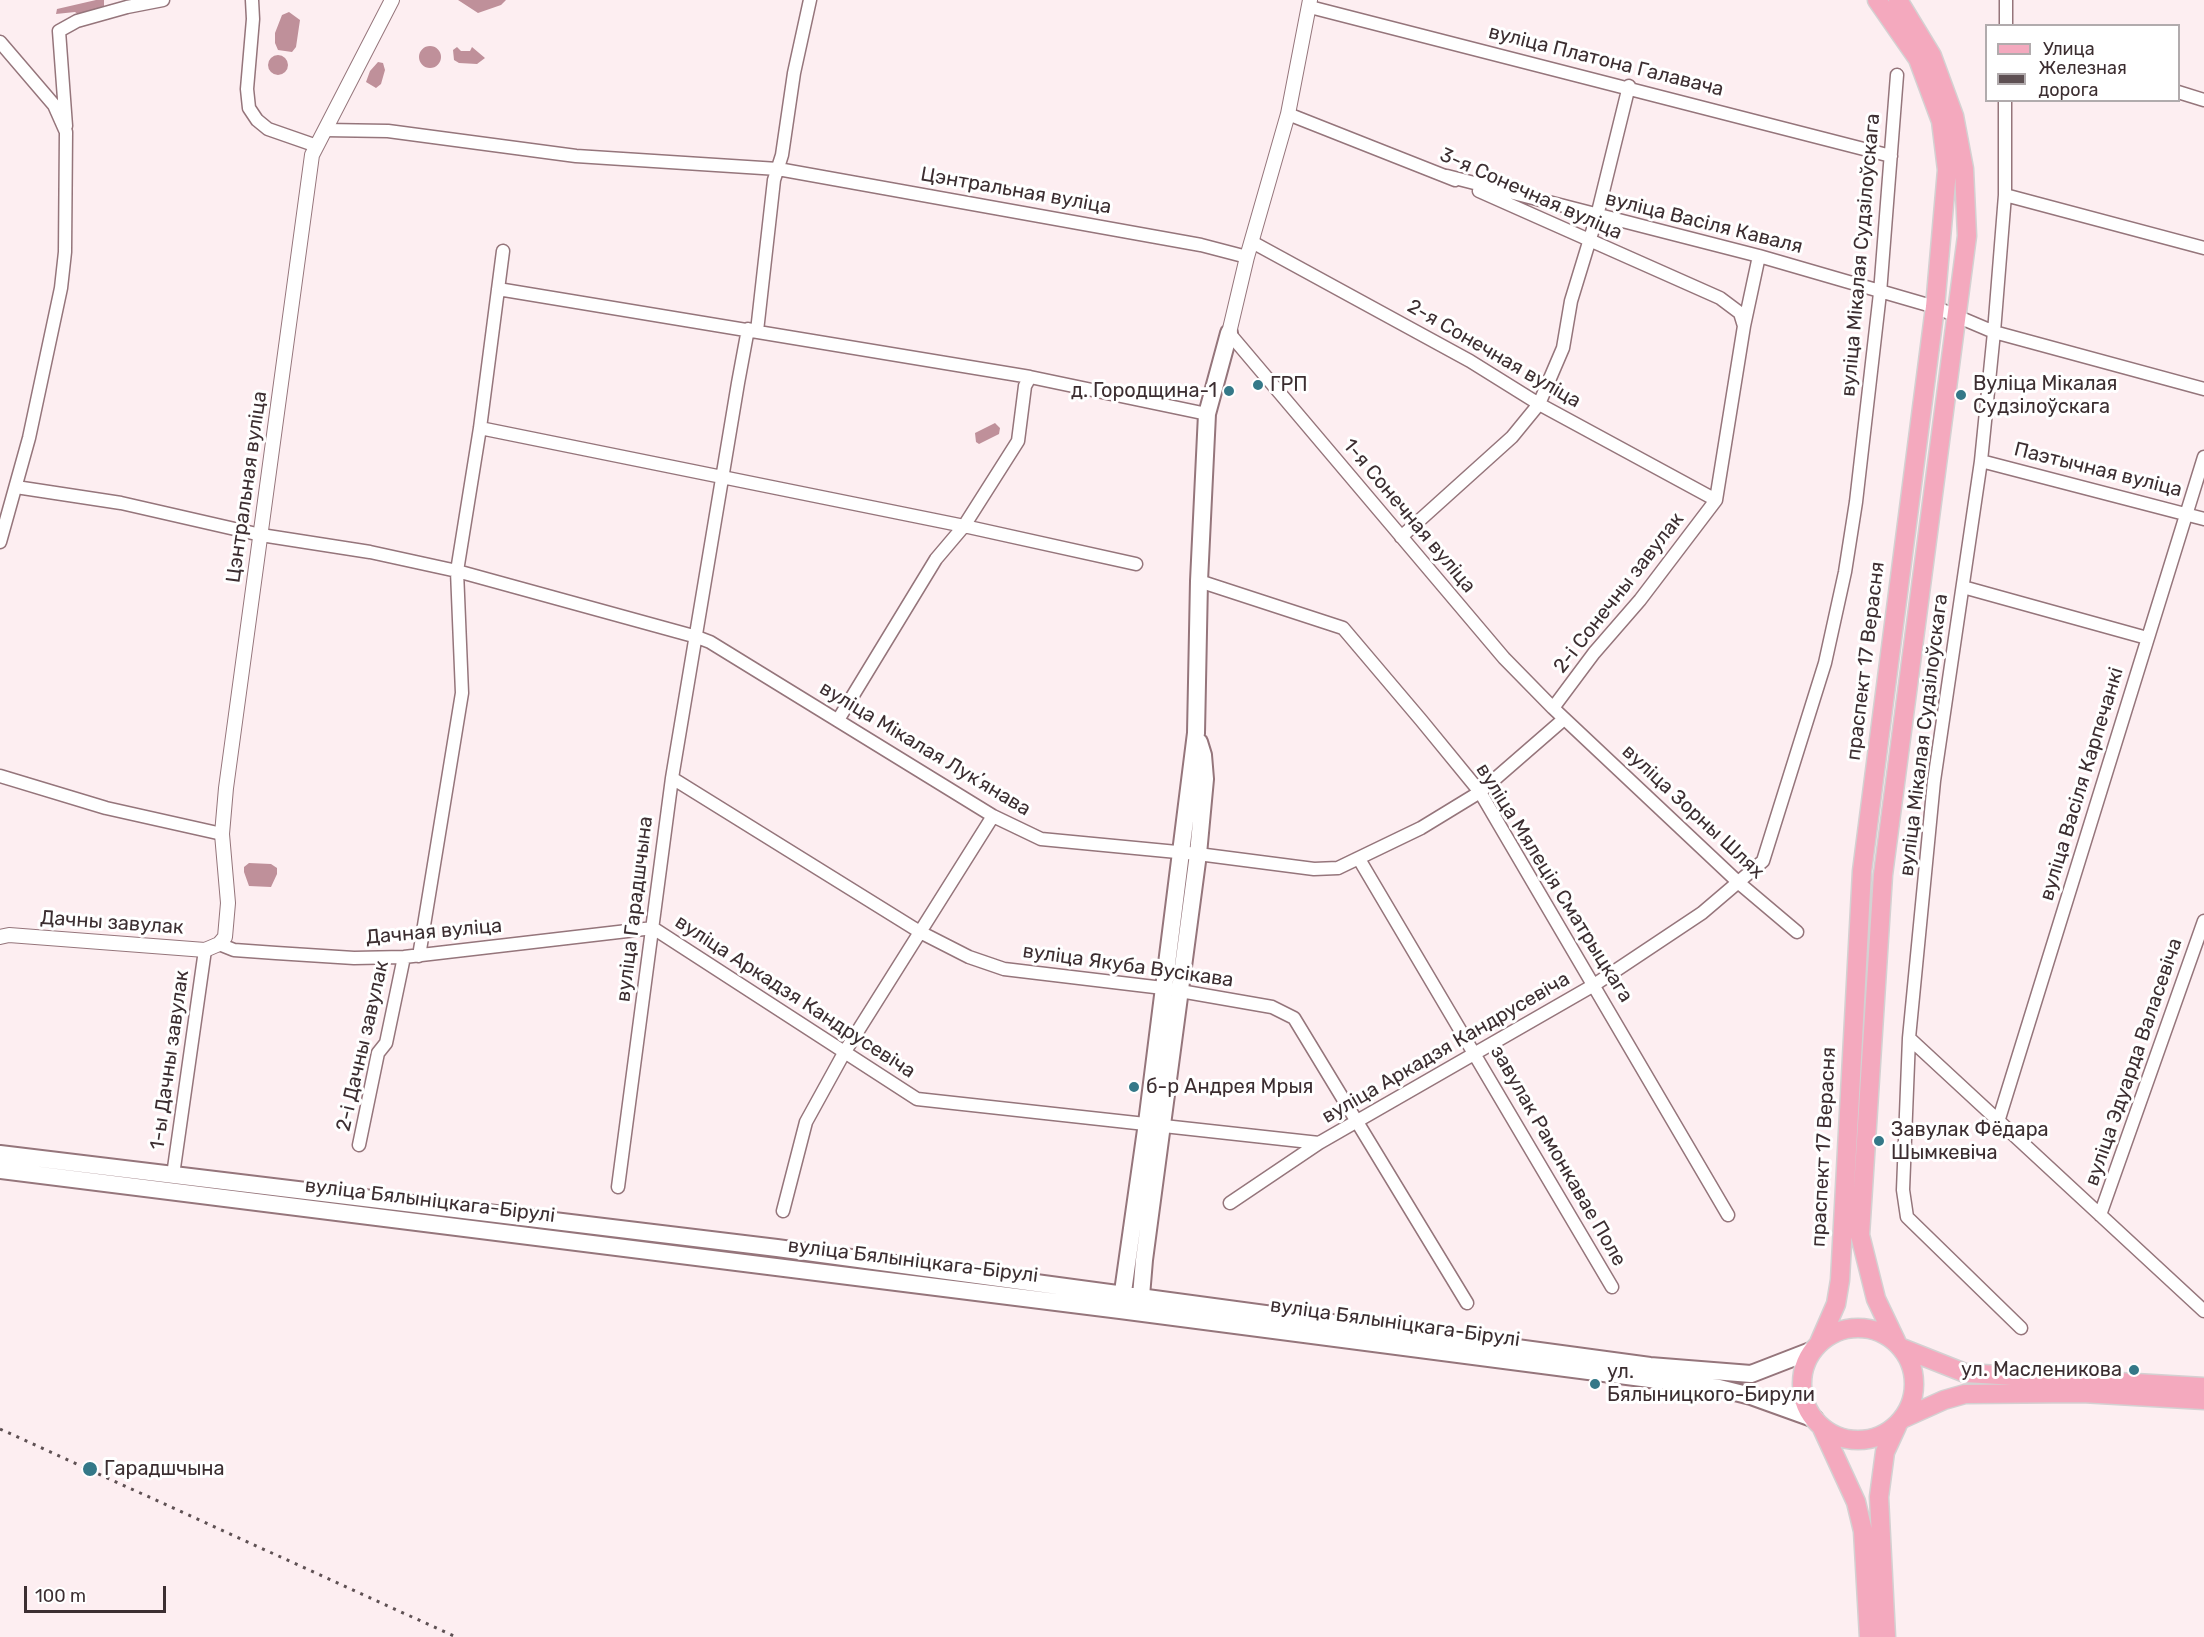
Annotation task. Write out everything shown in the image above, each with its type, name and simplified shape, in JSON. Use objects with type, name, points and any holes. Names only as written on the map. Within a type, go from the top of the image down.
[{"type":"main road","name":"праспект 17 Верасня","points":[[1816,1346],[1836,1304],[1840,1280],[1862,872],[1935,307],[1947,170],[1941,122],[1918,59],[1877,0]]},
{"type":"main road","name":"праспект 17 Верасня","points":[[1898,0],[1932,56],[1954,116],[1964,169],[1967,236],[1882,875],[1860,1235],[1876,1299],[1899,1345]]},
{"type":"main road","points":[[1140,1305],[1155,1124],[1171,989],[1190,853],[1205,779],[1203,755],[1196,733],[1199,581],[1207,414],[1229,333]]},
{"type":"main road","points":[[1121,1302],[1155,1124]]},
{"type":"main road","name":"вуліца Бялыніцкага-Бірулі","points":[[0,1154],[777,1248],[1140,1305],[1719,1389],[1751,1396],[1818,1423]]},
{"type":"main road","name":"вуліца Бялыніцкага-Бірулі","points":[[0,1170],[1121,1302]]},
{"type":"main road","name":"вуліца Бялыніцкага-Бірулі","points":[[1140,1305],[1673,1368],[1751,1374],[1816,1346]]},
{"type":"main road","points":[[1869,1637],[1863,1531],[1856,1502],[1818,1423],[1805,1403],[1802,1385],[1804,1366],[1816,1346],[1834,1332],[1852,1328],[1871,1329],[1899,1345],[1965,1373],[2204,1387]]},
{"type":"main road","points":[[1886,1637],[1879,1497],[1885,1452],[1912,1401],[1915,1383],[1911,1364],[1899,1345]]},
{"type":"main road","points":[[1818,1423],[1837,1436],[1855,1440],[1882,1435],[1901,1421],[1944,1400],[1965,1394],[2082,1393],[2204,1400]]},
{"type":"street","points":[[0,542],[30,438],[61,288],[65,252],[66,132],[59,31],[77,21],[163,0]]},
{"type":"street","points":[[252,0],[253,19],[247,95],[249,108],[257,120],[268,129],[314,145]]},
{"type":"street","points":[[325,130],[336,104],[392,0]]},
{"type":"street","points":[[2006,0],[2006,24]]},
{"type":"street","points":[[697,637],[721,476],[752,330],[774,180],[778,169],[809,2]]},
{"type":"street","points":[[1229,333],[1247,257],[1288,114],[1310,3]]},
{"type":"street","name":"вуліца Платона Галавача","points":[[1310,3],[1891,156]]},
{"type":"street","points":[[0,42],[54,105],[66,132]]},
{"type":"street","name":"вуліца Мікалая Судзілоўскага","points":[[1739,883],[1763,861],[1825,663],[1845,572],[1856,502],[1880,292],[1897,75]]},
{"type":"street","points":[[1401,537],[1512,437],[1539,404],[1560,358],[1571,301],[1597,216],[1629,86]]},
{"type":"street","points":[[2180,93],[2204,100]]},
{"type":"street","name":"вуліца Мікалая Судзілоўскага","points":[[2005,102],[2005,195],[1994,333],[1981,461],[1934,782],[1909,1038],[1903,1190],[1907,1217],[2021,1328]]},
{"type":"street","name":"3-я Сонечная вуліца","points":[[1288,114],[1447,176],[1589,242],[1720,298],[1740,313],[1744,326]]},
{"type":"street","name":"Цэнтральная вуліца","points":[[219,944],[226,933],[228,909],[222,834],[226,788],[314,145],[325,130],[388,131],[576,156],[778,169],[1201,245],[1247,257]]},
{"type":"street","name":"вуліца Васіля Каваля","points":[[1447,176],[1759,256],[1935,307],[1994,333],[2204,389]]},
{"type":"street","points":[[2005,195],[2204,248]]},
{"type":"street","name":"2-я Сонечная вуліца","points":[[1252,242],[1470,361],[1539,404],[1716,500]]},
{"type":"street","points":[[419,956],[462,693],[457,571],[480,428],[502,251]]},
{"type":"street","points":[[1716,500],[1744,326],[1759,256]]},
{"type":"street","points":[[498,289],[1030,377],[1207,414]]},
{"type":"street","name":"1-я Сонечная вуліца","points":[[1229,333],[1487,639],[1564,719]]},
{"type":"street","points":[[838,720],[936,559],[964,526],[1018,441],[1025,386],[1030,377]]},
{"type":"street","points":[[480,428],[964,526],[1136,564]]},
{"type":"street","name":"вуліца Васіля Карпечанкі","points":[[1998,1122],[2204,457]]},
{"type":"street","name":"Паэтычная вуліца","points":[[1981,461],[2204,519]]},
{"type":"street","name":"вуліца Мікалая Лукʼянава","points":[[16,487],[121,503],[261,535],[370,552],[457,571],[697,637],[710,642],[993,816],[1041,839],[1190,853],[1314,869],[1338,868],[1359,860],[1420,828],[1480,792],[1564,719]]},
{"type":"street","name":"2-і Сонечны завулак","points":[[1553,708],[1594,653],[1640,600],[1716,500]]},
{"type":"street","name":"вуліца Мялеція Сматрыцкага","points":[[1199,581],[1344,628],[1480,792],[1728,1215]]},
{"type":"street","points":[[1963,587],[2147,638]]},
{"type":"street","name":"вуліца Гарадшчына","points":[[618,1187],[672,778],[697,637]]},
{"type":"street","name":"вуліца Зорны Шлях","points":[[1564,719],[1739,883],[1797,932]]},
{"type":"street","points":[[0,776],[106,808],[222,834]]},
{"type":"street","name":"вуліца Якуба Вусікава","points":[[672,778],[920,932],[969,957],[1004,969],[1171,989],[1272,1007],[1294,1018],[1467,1303]]},
{"type":"street","points":[[783,1211],[806,1122],[844,1053],[993,816]]},
{"type":"street","name":"завулак Рамонкавае Поле","points":[[1359,860],[1612,1287]]},
{"type":"street","name":"вуліца Аркадзя Кандрусевіча","points":[[653,928],[917,1099],[1319,1143],[1594,985],[1702,913],[1739,883]]},
{"type":"street","name":"вуліца Эдуарда Валасевіча","points":[[2100,1215],[2204,921]]},
{"type":"street","name":"Дачная вуліца","points":[[219,944],[234,950],[276,953],[354,958],[404,957],[653,928]]},
{"type":"street","name":"Дачны завулак","points":[[0,937],[9,935],[205,950],[219,944]]},
{"type":"street","name":"1-ы Дачны завулак","points":[[173,1175],[205,950]]},
{"type":"street","name":"2-і Дачны завулак","points":[[359,1145],[378,1053],[386,1043],[404,957]]},
{"type":"street","points":[[1909,1038],[2204,1311]]},
{"type":"street","points":[[1230,1203],[1319,1143]]},
{"type":"shaded area","points":[[104,0],[104,6],[79,15],[75,12],[56,14],[57,9]]},
{"type":"shaded area","points":[[458,0],[506,0],[501,5],[478,13]]},
{"type":"shaded area","points":[[289,12],[300,20],[296,47],[292,52],[278,50],[275,43],[275,33],[282,15]]},
{"type":"shaded area","points":[[430,46],[438,49],[441,57],[438,65],[430,68],[422,65],[419,57],[422,49]]},
{"type":"shaded area","points":[[457,47],[461,51],[470,51],[472,47],[485,58],[477,64],[459,63],[454,60],[453,50]]},
{"type":"shaded area","points":[[278,55],[285,58],[288,65],[285,72],[278,75],[271,72],[268,65],[271,58]]},
{"type":"shaded area","points":[[378,62],[383,63],[385,70],[381,84],[376,88],[366,82],[370,71]]},
{"type":"shaded area","points":[[995,423],[1000,428],[999,434],[979,444],[976,442],[975,433]]},
{"type":"shaded area","points":[[249,863],[271,864],[277,868],[277,874],[271,887],[249,886],[244,867]]},
{"type":"railway","points":[[0,1429],[456,1637]]},
{"type":"place","name":"ГРП","points":[[1258,385]]},
{"type":"place","name":"д. Городщина-1","points":[[1229,391]]},
{"type":"place","name":"Вуліца Мікалая Судзілоўскага","points":[[1961,395]]},
{"type":"place","name":"б-р Андрея Мрыя","points":[[1134,1087]]},
{"type":"place","name":"Завулак Фёдара Шымкевіча","points":[[1879,1141]]},
{"type":"place","name":"ул. Масленикова","points":[[2134,1370]]},
{"type":"place","name":"ул. Бялыницкого-Бирули","points":[[1595,1384]]},
{"type":"place","name":"Гарадшчына","points":[[90,1469]]}]
